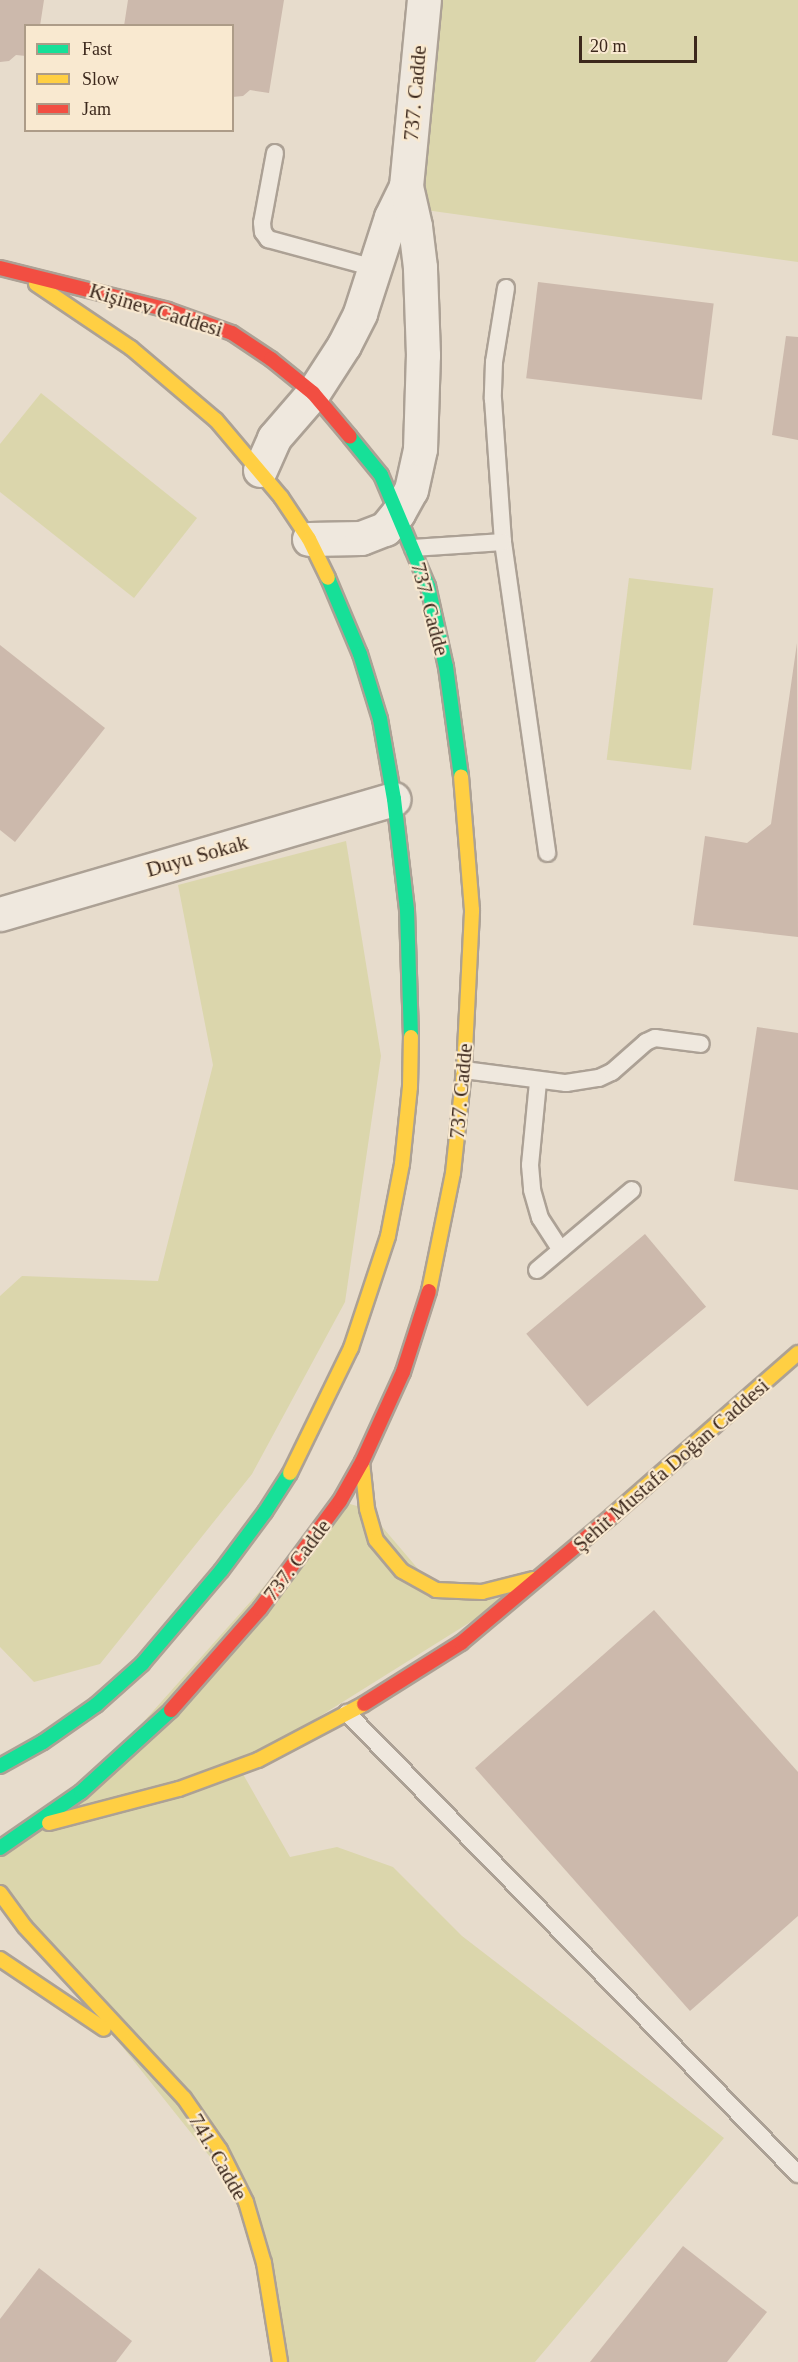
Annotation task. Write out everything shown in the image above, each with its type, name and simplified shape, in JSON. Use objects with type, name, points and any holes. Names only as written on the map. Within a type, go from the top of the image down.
[{"type":"street","name":"737. Cadde","points":[[0,1848],[81,1792],[178,1704],[220,1657],[302,1556],[340,1501],[362,1462],[403,1372],[430,1288],[453,1173],[464,1070],[472,910],[463,794],[446,667],[428,586],[398,513],[411,490],[420,448],[422,406],[420,267],[406,186],[424,0]]},
{"type":"street","name":"737. Cadde","points":[[260,470],[274,438],[313,393],[352,329],[391,217],[406,186]]},
{"type":"street","name":"Kişinev Caddesi","points":[[0,268],[168,310],[232,333],[272,359],[313,393],[381,476],[398,513]]},
{"type":"street","name":"Kişinev Caddesi","points":[[17,271],[131,348],[216,420],[260,470]]},
{"type":"street","points":[[0,1766],[43,1742],[96,1705],[142,1664],[182,1620],[265,1512],[298,1460],[351,1348],[388,1236],[402,1164],[410,1087],[412,1017],[407,910],[394,799],[380,719],[360,654],[309,539],[260,470]]},
{"type":"street","points":[[309,539],[361,538],[384,529],[398,513]]},
{"type":"street","name":"Duyu Sokak","points":[[0,914],[394,799]]},
{"type":"street","name":"Şehit Mustafa Doğan Caddesi","points":[[33,1826],[179,1789],[258,1760],[347,1713],[461,1643],[544,1576],[798,1353]]},
{"type":"street","name":"Şehit Mustafa Doğan Caddesi","points":[[362,1462],[367,1509],[376,1540],[402,1571],[436,1590],[482,1592],[544,1576]]},
{"type":"street","name":"741. Cadde","points":[[0,1893],[25,1927],[104,2010],[130,2043],[184,2098],[220,2150],[246,2202],[264,2263],[280,2362]]},
{"type":"street","name":"741. Cadde","points":[[0,1959],[130,2043]]},
{"type":"lane","points":[[275,153],[262,223],[263,232],[268,239],[375,268]]},
{"type":"lane","points":[[506,288],[494,362],[493,399],[503,542],[547,853]]},
{"type":"lane","points":[[413,548],[503,542]]},
{"type":"lane","points":[[464,1070],[538,1082],[566,1083],[599,1078],[612,1072],[646,1042],[655,1038],[664,1037],[701,1044]]},
{"type":"lane","points":[[538,1082],[530,1165],[532,1190],[540,1218],[561,1250]]},
{"type":"lane","points":[[537,1270],[632,1190]]},
{"type":"lane","points":[[347,1713],[798,2174]]},
{"type":"shaded area","points":[[424,0],[798,0],[798,262],[411,208]]},
{"type":"shaded area","points":[[41,393],[197,518],[134,598],[0,492],[0,444]]},
{"type":"shaded area","points":[[629,578],[713,588],[691,770],[607,760]]},
{"type":"shaded area","points":[[346,841],[381,1056],[345,1302],[252,1474],[100,1664],[34,1682],[0,1647],[0,1296],[22,1276],[158,1281],[213,1065],[178,885]]},
{"type":"shaded area","points":[[340,1501],[367,1509],[436,1590],[544,1576],[239,1767],[290,1857],[337,1847],[393,1867],[462,1936],[724,2138],[535,2362],[280,2362],[246,2202],[0,1893],[0,1848],[81,1792]]},
{"type":"building","points":[[0,0],[44,0],[40,24],[24,24],[24,56],[16,55],[9,61],[0,62]]},
{"type":"building","points":[[128,0],[284,0],[269,93],[250,90],[243,96],[234,97],[234,24],[124,24]]},
{"type":"building","points":[[538,282],[714,304],[702,400],[526,378]]},
{"type":"building","points":[[786,336],[798,337],[798,440],[772,435]]},
{"type":"building","points":[[797,643],[798,937],[693,925],[705,836],[747,843],[771,824]]},
{"type":"building","points":[[0,645],[105,728],[15,842],[0,830]]},
{"type":"building","points":[[757,1027],[798,1033],[798,1190],[734,1181]]},
{"type":"building","points":[[645,1234],[706,1307],[587,1406],[526,1334]]},
{"type":"building","points":[[654,1610],[798,1772],[798,1916],[690,2011],[475,1768]]},
{"type":"building","points":[[683,2246],[767,2312],[727,2362],[590,2362]]},
{"type":"building","points":[[39,2268],[132,2341],[116,2362],[0,2362],[0,2319]]},
{"type":"traffic: fast","points":[[350,437],[381,475],[428,586],[446,667],[461,776]]},
{"type":"traffic: fast","points":[[328,578],[360,654],[380,719],[394,799],[407,910],[411,1037]]},
{"type":"traffic: fast","points":[[0,1766],[43,1742],[96,1705],[142,1664],[221,1571],[265,1512],[290,1473]]},
{"type":"traffic: fast","points":[[0,1848],[81,1792],[171,1710]]},
{"type":"traffic: slow","points":[[36,284],[131,348],[216,420],[281,497],[309,539],[328,578]]},
{"type":"traffic: slow","points":[[429,1291],[453,1173],[464,1070],[472,910],[461,776]]},
{"type":"traffic: slow","points":[[290,1473],[351,1348],[388,1236],[402,1164],[410,1087],[411,1037]]},
{"type":"traffic: slow","points":[[613,1515],[798,1353]]},
{"type":"traffic: slow","points":[[362,1462],[367,1509],[376,1540],[402,1571],[436,1590],[482,1592],[533,1579]]},
{"type":"traffic: slow","points":[[49,1823],[179,1789],[258,1760],[364,1704]]},
{"type":"traffic: slow","points":[[0,1893],[25,1927],[184,2098],[220,2150],[246,2202],[264,2263],[280,2362]]},
{"type":"traffic: slow","points":[[0,1959],[104,2029]]},
{"type":"traffic: jam","points":[[0,268],[168,310],[232,333],[271,359],[313,393],[350,437]]},
{"type":"traffic: jam","points":[[171,1710],[260,1609],[340,1501],[362,1462],[403,1372],[429,1291]]},
{"type":"traffic: jam","points":[[364,1704],[461,1643],[613,1515]]}]
